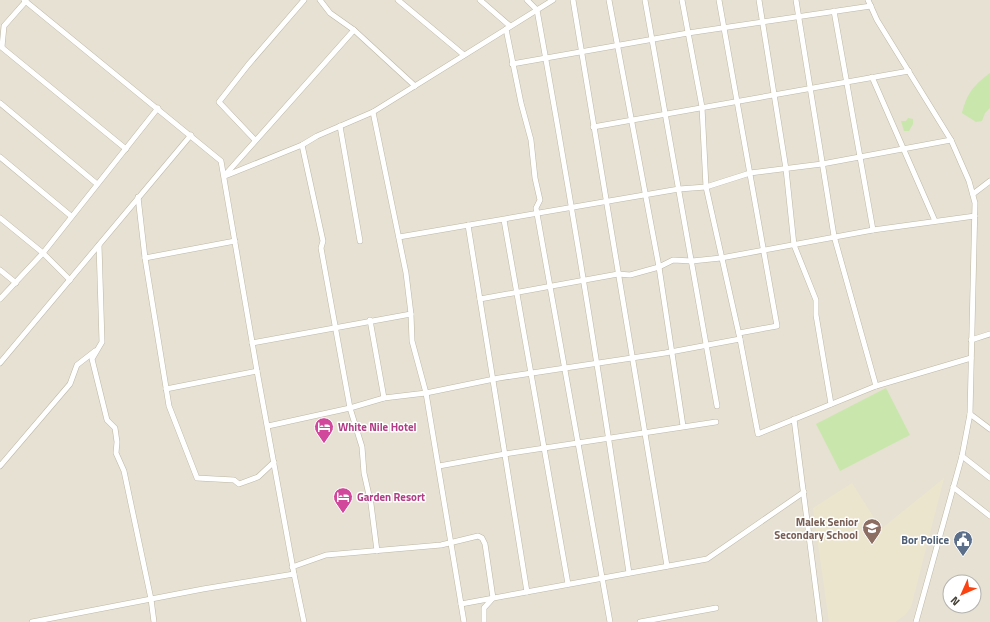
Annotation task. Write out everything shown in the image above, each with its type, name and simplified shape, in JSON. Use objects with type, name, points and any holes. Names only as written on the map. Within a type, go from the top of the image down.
[{"type":"street","points":[[126,149],[1,46],[4,26],[25,0],[191,134],[221,161],[225,176],[256,371],[268,426],[292,568],[304,622]]},
{"type":"street","points":[[255,140],[219,102],[248,65],[304,0]]},
{"type":"street","points":[[320,0],[330,12],[354,30],[416,86]]},
{"type":"street","points":[[398,0],[464,55]]},
{"type":"street","points":[[480,0],[508,28],[512,64],[531,140],[535,178],[540,200],[536,208],[566,368],[610,622]]},
{"type":"street","points":[[527,0],[537,10],[546,58],[584,280],[629,573]]},
{"type":"street","points":[[225,176],[302,145],[317,136],[373,112],[553,0]]},
{"type":"street","points":[[572,0],[667,566]]},
{"type":"street","points":[[609,0],[658,267],[683,426]]},
{"type":"street","points":[[645,0],[718,406]]},
{"type":"street","points":[[682,0],[702,107],[706,187],[739,333],[758,434],[876,386],[971,358]]},
{"type":"street","points":[[720,0],[777,326],[739,333]]},
{"type":"street","points":[[759,0],[786,169],[794,245],[816,300],[816,315],[831,404]]},
{"type":"street","points":[[796,0],[809,89],[834,236],[876,386]]},
{"type":"street","points":[[868,0],[877,20],[951,140],[961,160],[973,194],[975,216],[970,414],[962,456],[916,622]]},
{"type":"street","points":[[512,64],[581,50],[688,32],[871,6]]},
{"type":"street","points":[[834,11],[848,82],[873,230]]},
{"type":"street","points":[[225,176],[255,140],[354,30]]},
{"type":"street","points":[[593,127],[909,71]]},
{"type":"street","points":[[872,77],[905,148],[935,221]]},
{"type":"street","points":[[0,103],[97,184]]},
{"type":"street","points":[[0,299],[43,253],[158,108]]},
{"type":"street","points":[[373,112],[406,273],[411,314],[413,350],[426,393],[464,622]]},
{"type":"street","points":[[340,126],[360,242]]},
{"type":"street","points":[[0,363],[191,134]]},
{"type":"street","points":[[399,237],[679,189],[706,187],[750,173],[822,164],[951,140]]},
{"type":"street","points":[[302,145],[323,241],[321,248],[350,408],[362,447],[364,473],[371,504],[377,551]]},
{"type":"street","points":[[0,157],[72,216]]},
{"type":"street","points":[[973,194],[990,181]]},
{"type":"street","points":[[138,197],[145,258],[169,406],[197,478],[234,480],[239,484],[258,477],[274,462]]},
{"type":"street","points":[[480,299],[550,285],[618,274],[630,275],[658,267],[673,260],[692,261],[721,258],[834,236],[975,216]]},
{"type":"street","points":[[0,218],[43,253],[70,280]]},
{"type":"street","points":[[504,220],[568,584]]},
{"type":"street","points":[[468,225],[527,592]]},
{"type":"street","points":[[145,258],[235,241]]},
{"type":"street","points":[[99,245],[102,342],[92,359],[107,420],[115,428],[117,442],[116,453],[124,471],[151,599],[154,622]]},
{"type":"street","points":[[0,270],[16,283]]},
{"type":"street","points":[[252,343],[370,320],[411,314]]},
{"type":"street","points":[[370,320],[384,398]]},
{"type":"street","points":[[971,340],[990,334]]},
{"type":"street","points":[[268,426],[350,408],[384,398],[426,393],[493,379],[671,352],[740,339]]},
{"type":"street","points":[[0,466],[70,384],[77,365],[90,355],[102,342]]},
{"type":"street","points":[[166,389],[256,371]]},
{"type":"street","points":[[970,414],[990,429]]},
{"type":"street","points":[[794,419],[820,622]]},
{"type":"street","points":[[439,466],[579,442],[716,422]]},
{"type":"street","points":[[962,456],[990,478]]},
{"type":"street","points":[[953,487],[990,516]]},
{"type":"street","points":[[461,604],[707,559],[804,492]]},
{"type":"street","points":[[292,568],[326,555],[450,543],[473,537],[482,538],[489,562],[493,598],[484,608],[484,622]]},
{"type":"street","points":[[32,622],[294,574]]},
{"type":"street","points":[[640,622],[716,608]]},
{"type":"shaded area","points":[[0,0],[990,0],[990,622],[0,622]]},
{"type":"shaded area","name":"Malek Senior Secondary School","points":[[944,478],[911,607],[905,615],[895,622],[829,622],[813,508],[852,483],[881,529]]},
{"type":"green space","points":[[990,73],[990,108],[985,113],[982,121],[976,122],[962,113],[964,106],[972,90]]},
{"type":"green space","points":[[908,118],[913,119],[913,124],[909,131],[904,131],[901,121],[906,121]]},
{"type":"green space","points":[[886,388],[910,435],[840,471],[816,424]]},
{"type":"place","name":"White Nile Hotel","points":[[324,444]]},
{"type":"place","name":"Garden Resort","points":[[343,514]]},
{"type":"place","name":"Malek Senior Secondary School","points":[[872,545]]},
{"type":"place","name":"Bor Police","points":[[963,557]]}]
